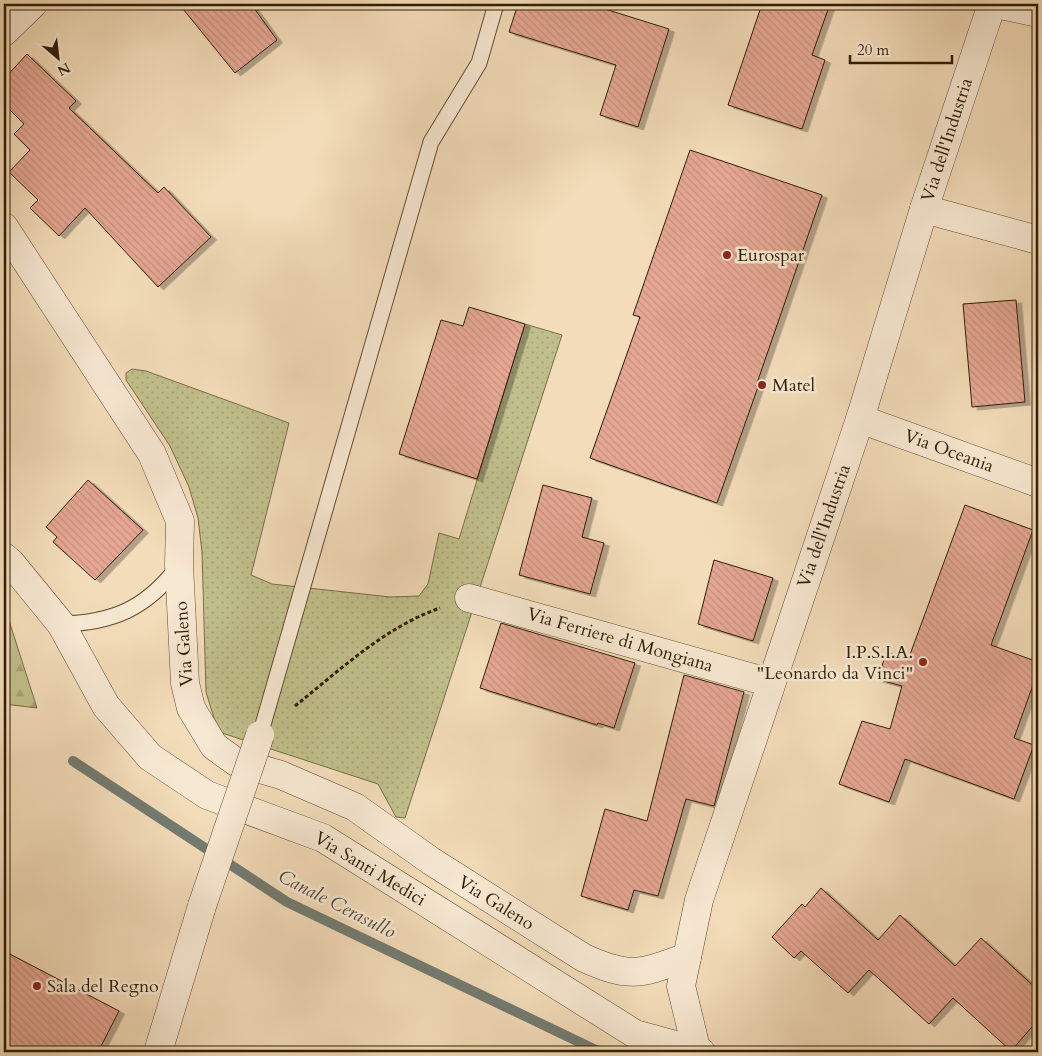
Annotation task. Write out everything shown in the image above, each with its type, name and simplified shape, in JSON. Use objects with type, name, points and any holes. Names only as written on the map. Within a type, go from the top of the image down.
[{"type":"street","points":[[4,32],[33,4]]},
{"type":"street","points":[[994,4],[1038,13]]},
{"type":"street","name":"Via dell'Industria","points":[[698,1052],[681,986],[699,900],[860,419],[924,209],[994,4]]},
{"type":"street","points":[[924,209],[1038,240]]},
{"type":"street","name":"Via Galeno","points":[[4,227],[152,454],[180,522],[179,565],[185,683],[191,708],[214,746],[236,762],[281,775],[355,807],[447,871],[584,958],[607,969],[631,973],[650,970],[687,957]]},
{"type":"street","name":"Via Oceania","points":[[860,419],[1038,483]]},
{"type":"street","name":"Via Santi Medici","points":[[4,557],[11,563],[60,624],[106,706],[150,757],[207,795],[323,838],[635,1034],[698,1052]]},
{"type":"street","name":"Via Ferriere di Mongiana","points":[[469,598],[771,683]]},
{"type":"street","points":[[158,1052],[202,906],[260,735]]},
{"type":"lane","points":[[260,735],[430,142],[479,63],[496,4]]},
{"type":"lane","points":[[60,624],[85,623],[108,619],[131,610],[166,583],[179,565]]},
{"type":"path","points":[[260,735],[357,656],[390,632],[421,614],[469,598]]},
{"type":"green space","points":[[525,324],[562,335],[405,818],[396,817],[378,784],[222,733],[214,718],[206,692],[202,552],[198,518],[189,487],[170,446],[126,380],[126,373],[132,369],[146,371],[289,423],[251,575],[272,584],[390,597],[419,596],[428,584],[439,533],[459,539]]},
{"type":"green space","points":[[4,605],[37,708],[4,704]]},
{"type":"building","points":[[179,4],[251,4],[277,40],[235,73]]},
{"type":"building","points":[[518,4],[589,4],[669,29],[638,127],[600,115],[616,65],[509,32]]},
{"type":"building","points":[[762,4],[830,4],[812,55],[825,60],[802,129],[728,105]]},
{"type":"building","points":[[27,54],[76,101],[69,108],[158,193],[164,187],[211,237],[158,287],[85,208],[59,236],[30,208],[38,200],[9,172],[30,150],[14,134],[24,124],[4,104],[4,79]]},
{"type":"building","points":[[690,150],[822,195],[717,503],[590,458],[640,317],[633,315]]},
{"type":"building","points":[[1016,300],[1025,402],[972,407],[963,304]]},
{"type":"building","points":[[469,307],[525,324],[477,479],[399,454],[441,320],[463,326]]},
{"type":"building","points":[[88,480],[143,530],[95,580],[53,542],[57,537],[46,527]]},
{"type":"building","points":[[543,485],[592,498],[582,537],[604,543],[590,594],[519,575]]},
{"type":"building","points":[[965,505],[1033,530],[991,645],[1038,662],[1038,671],[1014,738],[1034,745],[1014,799],[905,759],[889,802],[839,784],[862,721],[890,729],[902,686],[877,679],[887,652],[908,660]]},
{"type":"building","points":[[714,560],[773,578],[753,641],[698,624]]},
{"type":"building","points":[[501,623],[635,663],[614,728],[598,723],[597,725],[480,688]]},
{"type":"building","points":[[684,675],[744,692],[714,806],[686,799],[658,896],[634,890],[628,910],[581,896],[605,809],[647,821]]},
{"type":"building","points":[[821,888],[878,940],[900,915],[955,966],[981,938],[1038,990],[1038,1020],[1011,1051],[953,998],[929,1024],[869,970],[848,993],[801,951],[794,958],[772,937],[802,904],[805,907]]},
{"type":"building","name":"Sala del Regno","points":[[4,951],[119,1011],[98,1052],[4,1052]]},
{"type":"waterway","name":"Canale Cerasullo","points":[[73,761],[287,902],[600,1052]]},
{"type":"place","name":"Eurospar","points":[[727,255]]},
{"type":"place","name":"Matel","points":[[762,385]]},
{"type":"place","name":"I.P.S.I.A. \"Leonardo da Vinci\"","points":[[923,662]]},
{"type":"place","name":"Sala del Regno","points":[[37,986]]}]
